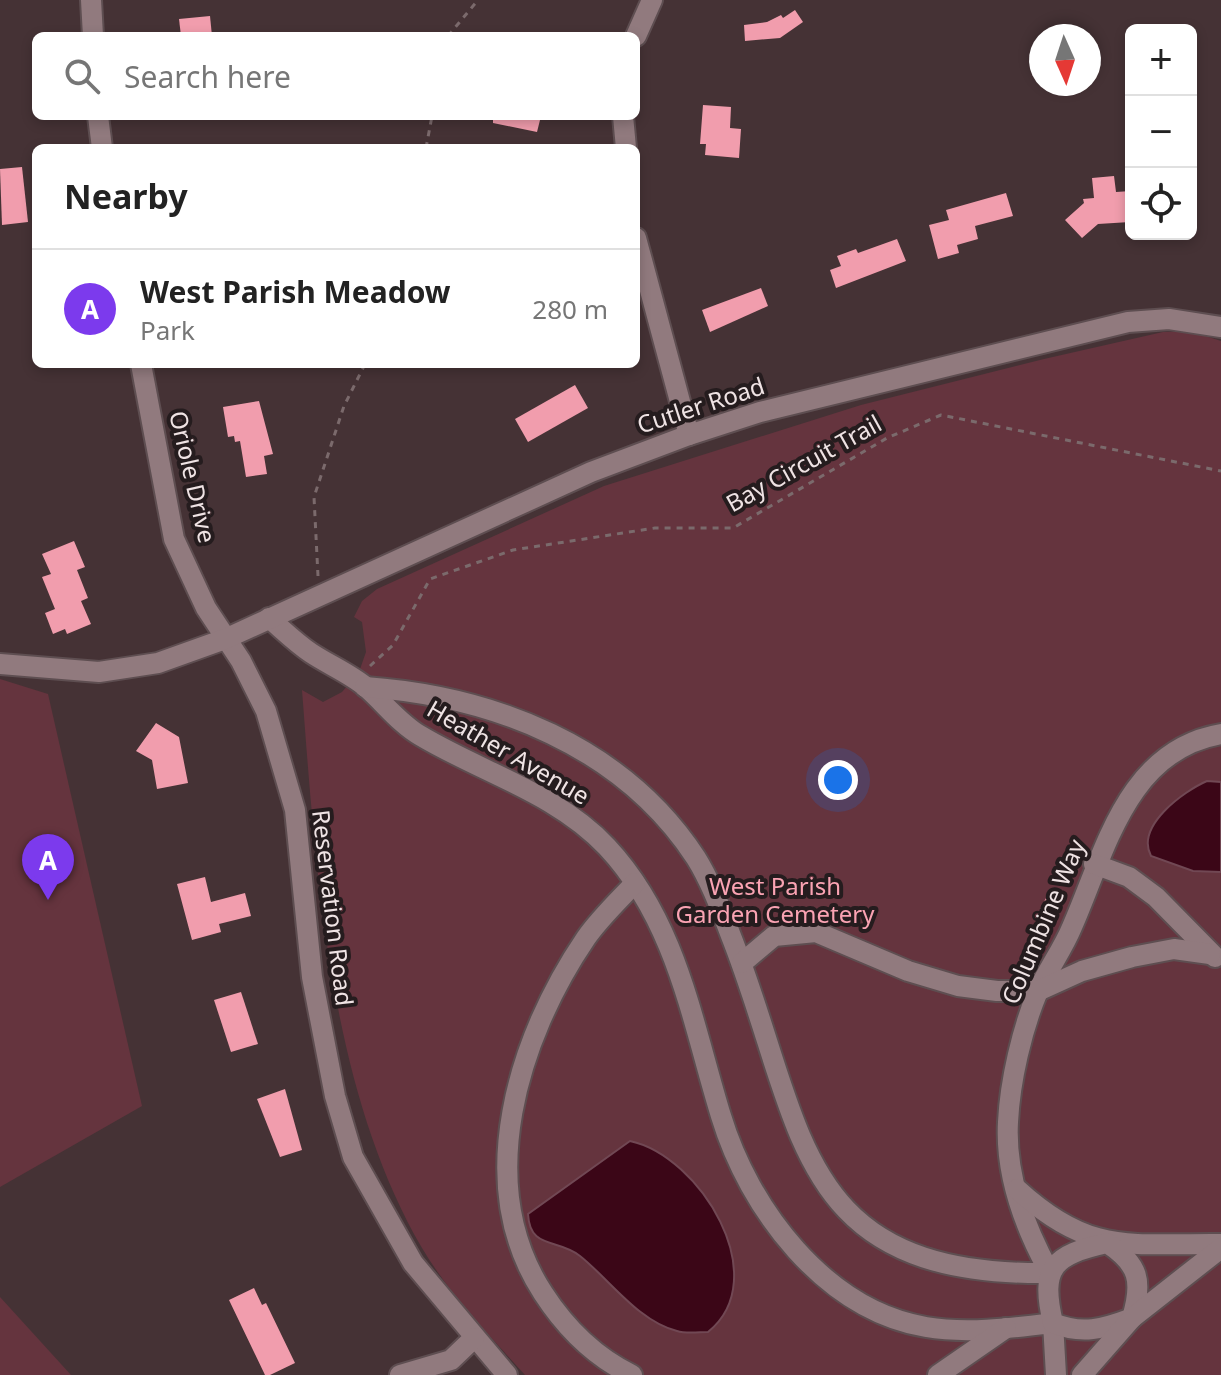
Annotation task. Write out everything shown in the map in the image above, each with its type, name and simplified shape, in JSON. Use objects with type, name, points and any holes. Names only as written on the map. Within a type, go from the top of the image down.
[{"type":"street","points":[[91,0],[93,32]]},
{"type":"street","points":[[638,32],[652,0]]},
{"type":"street","points":[[98,120],[102,144]]},
{"type":"street","points":[[623,120],[626,144]]},
{"type":"street","points":[[640,253],[689,435]]},
{"type":"street","name":"Cutler Road","points":[[225,639],[591,472],[689,435],[775,408],[1128,322],[1169,319],[1221,327]]},
{"type":"street","name":"Oriole Drive","points":[[142,368],[174,539],[225,639]]},
{"type":"street","points":[[269,618],[308,651],[365,687]]},
{"type":"street","points":[[0,664],[99,672],[158,663],[225,639]]},
{"type":"street","name":"Reservation Road","points":[[225,639],[241,661],[266,711],[295,810],[312,977],[335,1096],[353,1157],[413,1263],[507,1375]]},
{"type":"street","name":"Heather Avenue","points":[[365,687],[419,735],[528,789],[579,821],[608,848],[652,908],[688,996],[721,1118],[738,1159],[782,1235],[835,1285],[864,1305],[927,1327],[1006,1328],[1053,1323]]},
{"type":"street","name":"Heather Avenue","points":[[365,687],[423,691],[510,715],[556,734],[636,789],[697,860],[742,963],[786,1104],[806,1153],[829,1189],[855,1219],[882,1241],[909,1255],[946,1266],[985,1272],[1050,1273]]},
{"type":"street","name":"Columbine Way","points":[[1050,1273],[1031,1238],[1008,1152],[1008,1121],[1038,991],[1067,939],[1094,864],[1126,803],[1149,773],[1178,749],[1221,734]]},
{"type":"street","points":[[1094,864],[1129,877],[1156,897],[1216,958]]},
{"type":"street","points":[[632,1375],[593,1351],[558,1316],[532,1276],[514,1233],[507,1153],[512,1109],[543,1016],[587,936],[635,883]]},
{"type":"street","points":[[742,963],[774,936],[816,932],[908,971],[958,986],[997,991],[1038,991],[1082,971],[1174,949],[1216,958]]},
{"type":"street","points":[[1016,1188],[1043,1213],[1070,1229],[1107,1243],[1128,1257],[1134,1269],[1138,1296],[1132,1318]]},
{"type":"street","points":[[1056,1375],[1053,1323],[1046,1284],[1050,1273],[1072,1251],[1107,1243],[1221,1246]]},
{"type":"street","points":[[1082,1375],[1132,1318],[1221,1246]]},
{"type":"street","points":[[1053,1323],[1073,1330],[1098,1330],[1132,1318]]},
{"type":"street","points":[[938,1375],[1006,1328]]},
{"type":"street","points":[[400,1375],[451,1360],[474,1338]]},
{"type":"path","points":[[451,32],[478,0]]},
{"type":"path","points":[[427,144],[431,120]]},
{"type":"path","points":[[319,595],[314,497],[344,406],[363,368]]},
{"type":"path","name":"Bay Circuit Trail","points":[[359,663],[371,666],[393,645],[430,579],[513,550],[655,528],[733,528],[887,438],[941,415],[1221,471]]},
{"type":"green space","name":"West Parish Garden Cemetery","points":[[1190,331],[1221,341],[1221,1375],[525,1375],[457,1298],[422,1248],[391,1186],[366,1119],[332,978],[314,832],[302,690],[323,702],[342,692],[359,672],[366,652],[362,622],[354,617],[362,601],[377,589],[604,486],[861,405],[1163,332]]},
{"type":"green space","points":[[0,679],[48,694],[142,1106],[0,1187]]},
{"type":"green space","points":[[0,1297],[71,1375],[0,1375]]},
{"type":"shaded area","points":[[1207,781],[1221,782],[1221,872],[1193,871],[1151,856],[1148,845],[1150,833],[1164,811]]},
{"type":"shaded area","points":[[630,1141],[656,1151],[681,1170],[703,1194],[720,1222],[731,1252],[734,1281],[727,1309],[708,1332],[681,1332],[650,1319],[580,1256],[539,1238],[530,1225],[528,1214]]},
{"type":"building","points":[[795,10],[803,22],[780,38],[745,41],[744,25],[767,22],[781,15],[783,18]]},
{"type":"building","points":[[210,16],[212,32],[181,32],[179,19]]},
{"type":"building","points":[[703,105],[731,107],[730,128],[741,129],[739,158],[705,155],[706,144],[700,144]]},
{"type":"building","points":[[493,120],[540,120],[537,132],[493,123]]},
{"type":"building","points":[[22,167],[28,222],[2,225],[0,169]]},
{"type":"building","points":[[1114,176],[1116,192],[1125,191],[1125,222],[1098,224],[1082,238],[1065,220],[1084,203],[1083,199],[1094,198],[1092,178]]},
{"type":"building","points":[[1006,193],[1013,216],[975,226],[978,239],[957,245],[959,253],[938,259],[929,225],[949,220],[946,210]]},
{"type":"building","points":[[897,239],[906,261],[836,288],[830,270],[841,266],[837,256],[856,249],[858,253]]},
{"type":"building","points":[[761,288],[768,306],[710,332],[702,310]]},
{"type":"building","points":[[575,385],[588,408],[528,442],[515,419]]},
{"type":"building","points":[[259,401],[273,454],[264,456],[267,474],[246,477],[240,441],[235,442],[234,436],[228,437],[223,407]]},
{"type":"building","points":[[74,541],[85,567],[77,570],[88,598],[81,601],[91,624],[67,634],[65,629],[53,634],[45,613],[55,609],[42,577],[51,574],[42,554]]},
{"type":"building","points":[[156,723],[179,737],[188,783],[157,789],[152,760],[136,751]]},
{"type":"building","points":[[205,877],[211,902],[245,893],[251,916],[219,924],[221,932],[192,940],[177,884]]},
{"type":"building","points":[[1049,892],[1063,899],[1051,923],[1037,916]]},
{"type":"building","points":[[241,992],[258,1044],[231,1052],[214,1000]]},
{"type":"building","points":[[285,1089],[302,1150],[280,1157],[257,1099]]},
{"type":"building","points":[[254,1288],[262,1305],[266,1303],[295,1363],[270,1375],[265,1375],[229,1300]]},
{"type":"place","name":"West Parish Meadow","points":[[48,900]]}]
